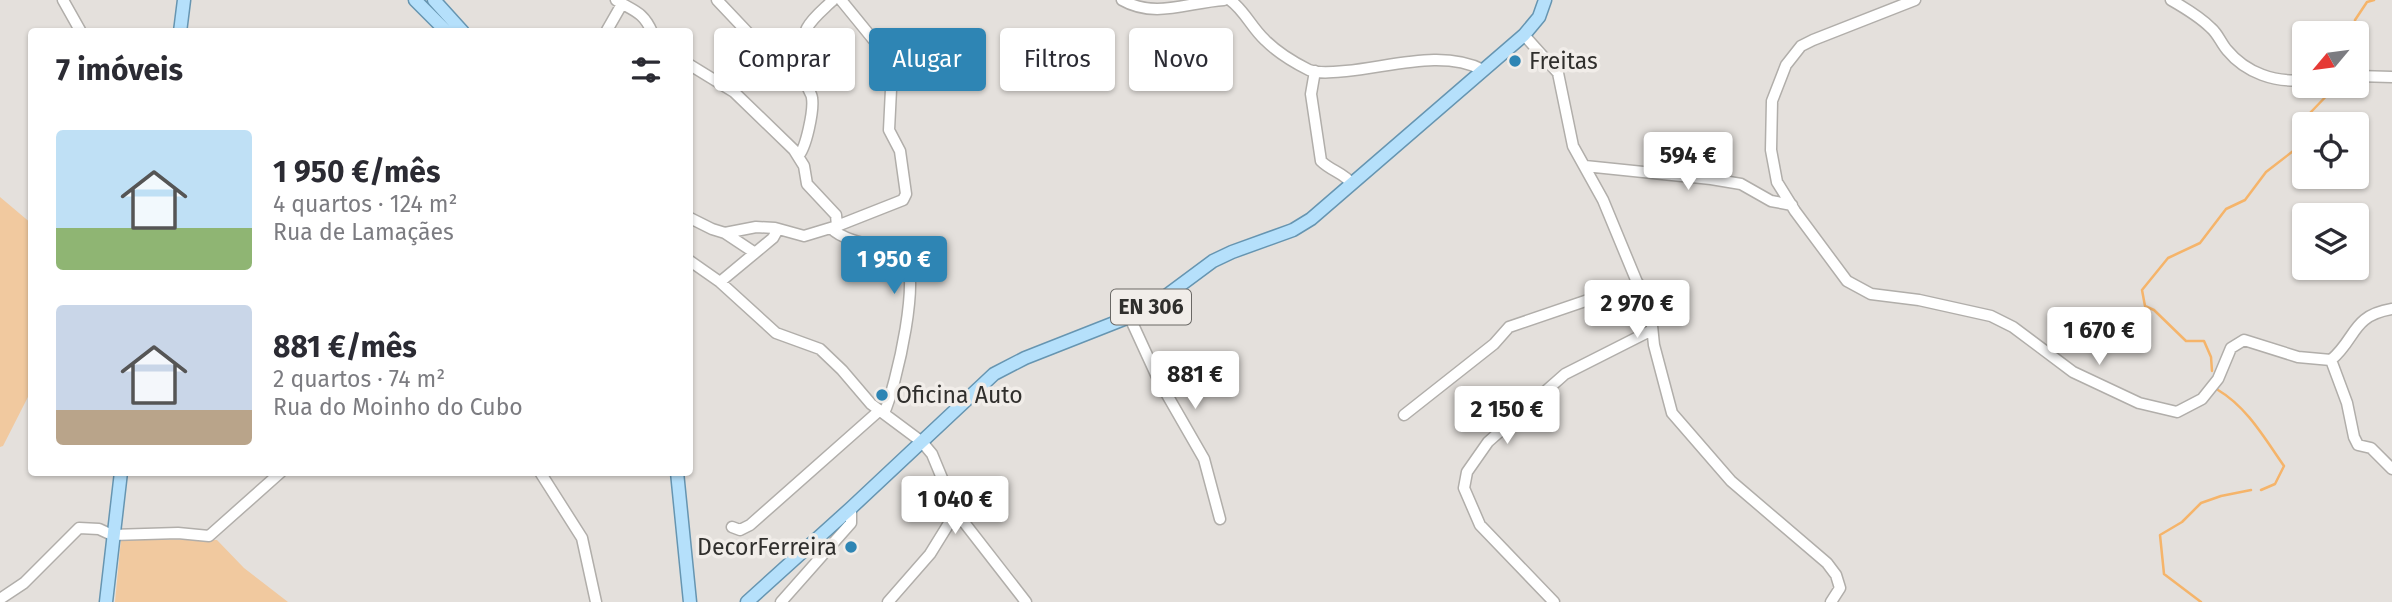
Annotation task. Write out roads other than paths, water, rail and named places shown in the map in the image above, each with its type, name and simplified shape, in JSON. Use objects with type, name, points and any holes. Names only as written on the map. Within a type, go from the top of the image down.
[{"type":"main road","points":[[180,28],[184,0]]},
{"type":"main road","points":[[415,0],[443,28]]},
{"type":"main road","points":[[434,0],[459,28]]},
{"type":"main road","name":"EN 306","points":[[747,602],[994,374],[1025,358],[1130,318],[1160,302],[1213,261],[1293,230],[1311,219],[1524,35],[1539,17],[1545,0]]},
{"type":"main road","points":[[106,602],[120,476]]},
{"type":"main road","points":[[677,476],[690,602]]},
{"type":"street","points":[[63,0],[79,28]]},
{"type":"street","points":[[718,0],[745,28]]},
{"type":"street","points":[[807,28],[815,16],[833,0]]},
{"type":"street","points":[[725,233],[756,227],[804,236],[903,200],[906,194],[900,152],[889,130],[892,69],[881,48],[841,0]]},
{"type":"street","points":[[1122,0],[1132,6],[1153,10],[1224,0]]},
{"type":"street","points":[[1230,0],[1240,7],[1263,39],[1315,71],[1335,72],[1451,60],[1469,63],[1483,71]]},
{"type":"street","points":[[1914,0],[1801,46],[1786,65],[1772,101],[1771,150],[1777,182],[1847,281],[1871,294],[1919,300],[1991,316],[2013,327],[2073,372],[2139,403],[2177,412],[2202,399],[2218,379],[2231,348],[2244,340],[2298,357],[2331,360],[2342,351],[2359,322],[2379,311],[2392,309]]},
{"type":"street","points":[[2171,0],[2213,29],[2227,51],[2251,71],[2276,80],[2292,80]]},
{"type":"street","points":[[609,28],[625,3],[647,20],[650,28]]},
{"type":"street","points":[[1524,35],[1558,73],[1573,146],[1602,200],[1651,316],[1663,385],[1672,413],[1731,481],[1827,563],[1836,575],[1840,587],[1831,602]]},
{"type":"street","points":[[693,67],[734,92],[798,156],[804,166],[807,184],[836,215],[834,227],[838,235],[907,255],[912,282],[891,398],[882,411],[750,525],[740,530],[732,527]]},
{"type":"street","points":[[1315,71],[1311,94],[1321,161],[1326,167],[1346,176],[1352,184]]},
{"type":"street","points":[[2370,76],[2392,77]]},
{"type":"street","points":[[798,156],[806,141],[812,99],[809,91]]},
{"type":"street","points":[[1585,166],[1741,184],[1771,201],[1791,205]]},
{"type":"street","points":[[693,220],[725,233],[755,253]]},
{"type":"street","points":[[720,282],[773,238],[778,229]]},
{"type":"street","points":[[693,263],[720,282],[776,333],[820,349],[872,404],[922,442],[932,454],[956,512],[1026,602]]},
{"type":"street","points":[[1404,415],[1494,344],[1509,327],[1638,283]]},
{"type":"street","points":[[1130,318],[1157,379],[1204,459],[1220,519]]},
{"type":"street","points":[[1554,602],[1480,525],[1464,488],[1467,472],[1488,442],[1565,373],[1652,330]]},
{"type":"street","points":[[2331,360],[2347,403],[2358,445],[2371,448],[2392,469]]},
{"type":"street","points":[[0,599],[24,583],[79,528],[99,529],[112,535],[178,533],[209,536],[276,476]]},
{"type":"street","points":[[543,476],[582,538],[596,602]]},
{"type":"street","points":[[781,602],[851,523],[851,508]]},
{"type":"street","points":[[888,602],[930,554],[956,512]]},
{"type":"waterway","points":[[2355,21],[2367,2],[2374,0]]},
{"type":"waterway","points":[[2311,112],[2324,98]]},
{"type":"waterway","points":[[2212,371],[2211,357],[2204,341],[2186,341],[2154,310],[2145,306],[2142,290],[2168,258],[2200,243],[2226,209],[2245,200],[2266,172],[2292,152]]},
{"type":"waterway","points":[[2218,390],[2247,414],[2284,466],[2275,484],[2261,490]]},
{"type":"waterway","points":[[2201,602],[2164,574],[2160,535],[2182,522],[2201,503],[2251,490]]},
{"type":"place","name":"Freitas","points":[[1515,61]]},
{"type":"place","name":"Oficina Auto","points":[[882,395]]},
{"type":"place","name":"DecorFerreira","points":[[851,547]]}]
